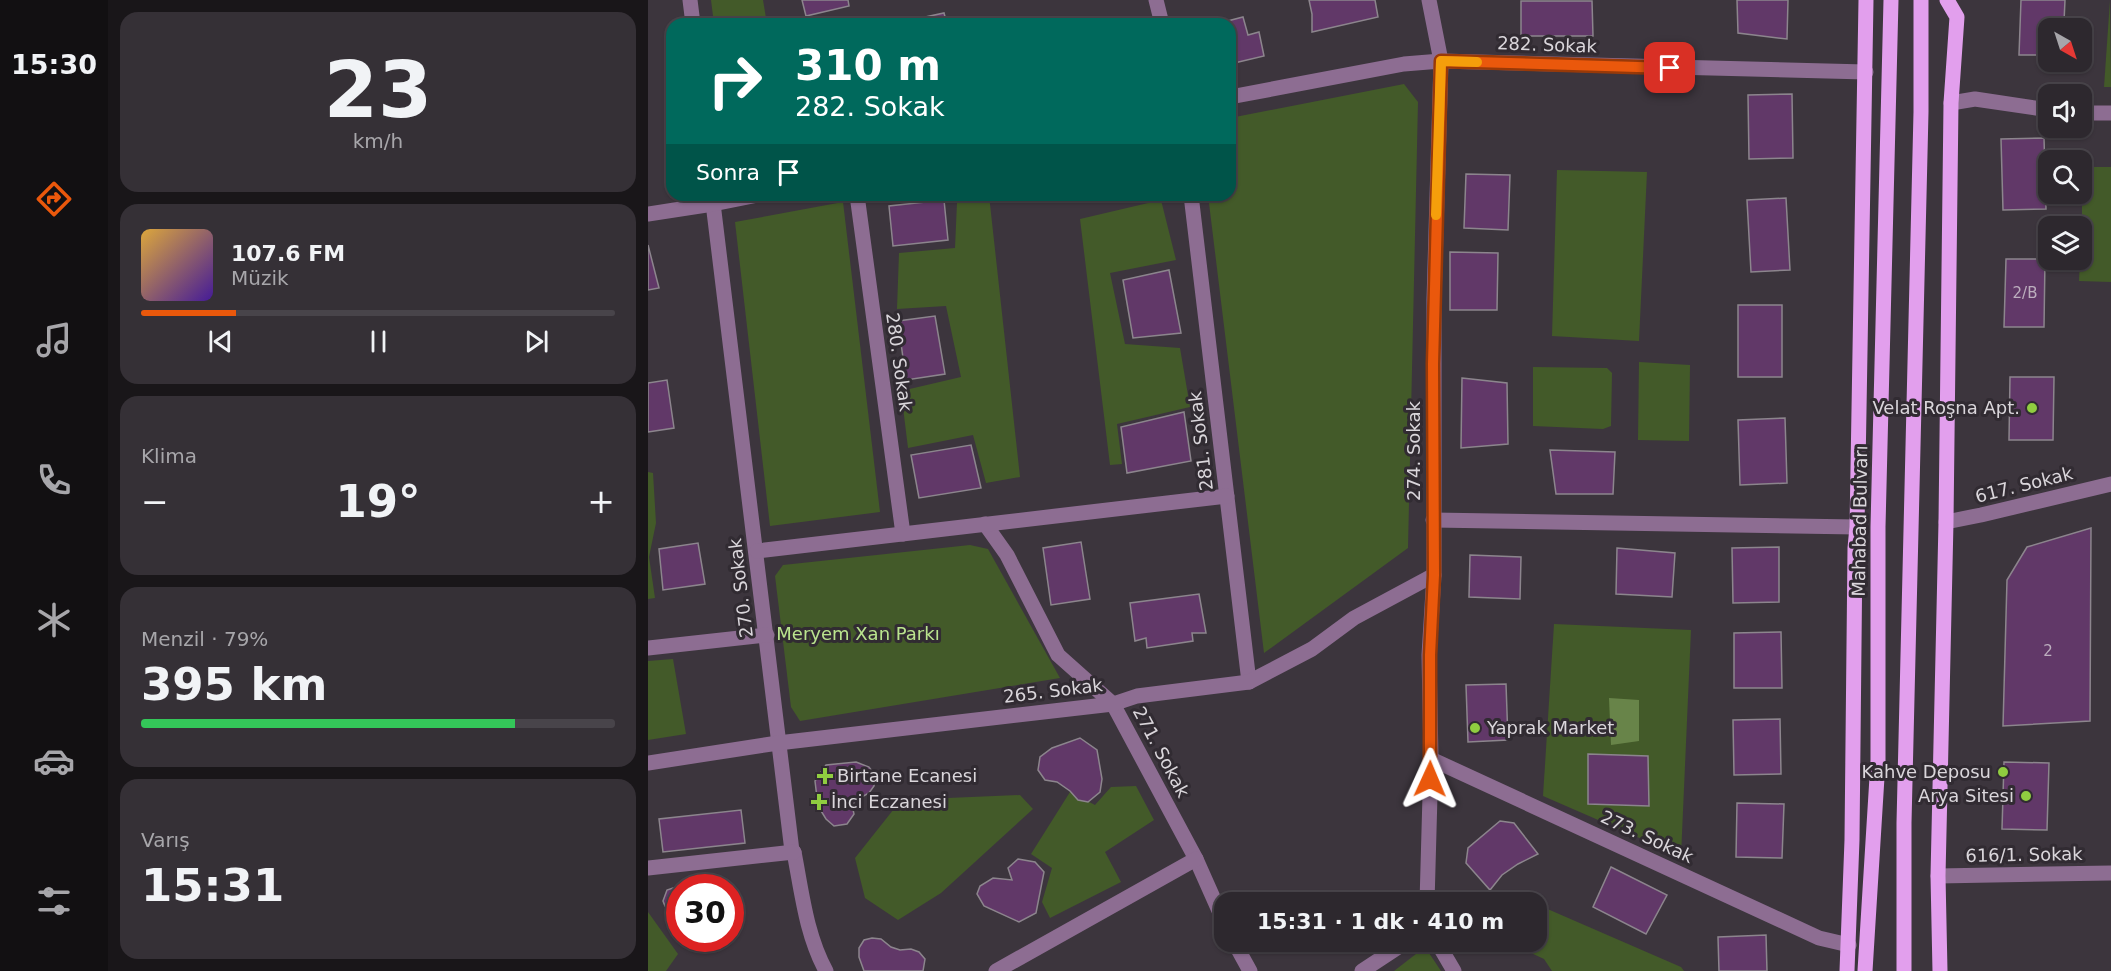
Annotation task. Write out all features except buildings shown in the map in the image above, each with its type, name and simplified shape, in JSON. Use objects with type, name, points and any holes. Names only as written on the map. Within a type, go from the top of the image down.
[{"type":"main road","points":[[1847,971],[1866,0]]},
{"type":"main road","name":"Mahabad Bulvarı","points":[[1865,971],[1878,761],[1878,527],[1891,0]]},
{"type":"main road","points":[[1904,971],[1905,812],[1921,112],[1921,0]]},
{"type":"main road","points":[[1940,971],[1938,876],[1946,522],[1951,103],[1957,17],[1950,2]]},
{"type":"street","points":[[690,0],[692,18]]},
{"type":"street","points":[[1156,0],[1160,18]]},
{"type":"street","name":"274. Sokak","points":[[1427,892],[1431,759],[1430,655],[1434,575],[1434,300],[1441,61],[1429,0]]},
{"type":"street","name":"282. Sokak","points":[[1236,96],[1404,64],[1441,61],[1866,72]]},
{"type":"street","points":[[1951,103],[1975,99],[2038,108]]},
{"type":"street","points":[[2092,113],[2111,113]]},
{"type":"street","points":[[648,214],[708,201]]},
{"type":"street","name":"270. Sokak","points":[[713,201],[792,851],[808,926],[816,953],[826,971]]},
{"type":"street","name":"280. Sokak","points":[[858,201],[903,534]]},
{"type":"street","name":"281. Sokak","points":[[1192,201],[1249,682]]},
{"type":"street","name":"617. Sokak","points":[[1946,522],[2111,484]]},
{"type":"street","points":[[757,551],[1227,496]]},
{"type":"street","points":[[1433,520],[1857,527]]},
{"type":"street","name":"271. Sokak","points":[[985,524],[1006,555],[1058,654],[1113,704],[1196,859],[1214,900]]},
{"type":"street","name":"265. Sokak","points":[[648,763],[778,743],[1113,704],[1137,696],[1249,682],[1312,649],[1354,618],[1434,575]]},
{"type":"street","points":[[648,648],[767,635]]},
{"type":"street","name":"273. Sokak","points":[[1431,759],[1819,938],[1849,945]]},
{"type":"street","points":[[648,868],[794,852]]},
{"type":"street","points":[[996,971],[1196,859]]},
{"type":"street","name":"616/1. Sokak","points":[[1938,876],[2111,873]]},
{"type":"street","points":[[1240,952],[1250,971]]},
{"type":"street","points":[[1362,971],[1391,952]]},
{"type":"street","points":[[1443,952],[1454,971]]},
{"type":"green space","points":[[711,0],[763,0],[766,18],[713,18]]},
{"type":"green space","points":[[2110,0],[2111,87],[2104,87]]},
{"type":"green space","points":[[1404,84],[1418,102],[1408,548],[1264,653],[1209,201],[1236,201],[1236,117]]},
{"type":"green space","points":[[2092,167],[2111,167],[2111,282],[2079,281],[2080,270],[2092,270],[2092,216],[2082,216],[2082,204],[2092,204]]},
{"type":"green space","points":[[1557,170],[1647,172],[1639,341],[1552,336]]},
{"type":"green space","points":[[959,201],[990,201],[1020,477],[986,483],[973,435],[908,448],[901,391],[961,377],[946,306],[897,309],[899,253],[955,248],[957,203]]},
{"type":"green space","points":[[1161,201],[1176,260],[1110,273],[1125,344],[1180,348],[1190,407],[1117,424],[1122,464],[1110,465],[1080,219]]},
{"type":"green space","points":[[843,202],[880,512],[770,526],[735,222]]},
{"type":"green space","points":[[1639,362],[1690,365],[1689,441],[1638,440]]},
{"type":"green space","points":[[1533,367],[1607,368],[1612,373],[1611,426],[1603,429],[1533,426]]},
{"type":"green space","points":[[648,472],[653,473],[656,523],[649,557],[655,598],[648,599]]},
{"type":"green space","name":"Meryem Xan Parkı","points":[[970,545],[988,549],[1060,678],[800,721],[791,707],[775,576],[783,565]]},
{"type":"green space","points":[[1554,624],[1691,630],[1681,856],[1543,796]]},
{"type":"green space","points":[[673,659],[686,734],[648,740],[648,661]]},
{"type":"green space","points":[[1136,786],[1154,820],[1105,852],[1121,882],[1050,918],[1042,902],[1052,868],[1031,854],[1070,792],[1095,805],[1111,787]]},
{"type":"green space","points":[[1020,795],[1033,809],[941,893],[898,920],[865,898],[855,858],[901,800]]},
{"type":"green space","points":[[1547,909],[1681,967],[1684,971],[1552,971],[1544,959],[1529,952],[1547,952]]},
{"type":"green space","points":[[648,912],[666,937],[666,952],[678,954],[666,971],[648,971]]},
{"type":"green space","points":[[1419,952],[1428,952],[1441,971],[1394,971]]},
{"type":"shaded area","points":[[1609,698],[1639,700],[1639,741],[1611,745]]},
{"type":"slow traffic","points":[[1436,215],[1441,61],[1477,62]]},
{"type":"place","name":"Velat Roşna Apt.","points":[[2032,408]]},
{"type":"place","name":"Yaprak Market","points":[[1475,728]]},
{"type":"place","name":"Kahve Deposu","points":[[2003,772]]},
{"type":"place","name":"Birtane Ecanesi","points":[[825,776]]},
{"type":"place","name":"Arya Sitesi","points":[[2026,796]]},
{"type":"place","name":"İnci Eczanesi","points":[[819,802]]},
{"type":"route","points":[[1430,779],[1430,655],[1434,575],[1433,364],[1441,61],[1670,68]]}]
